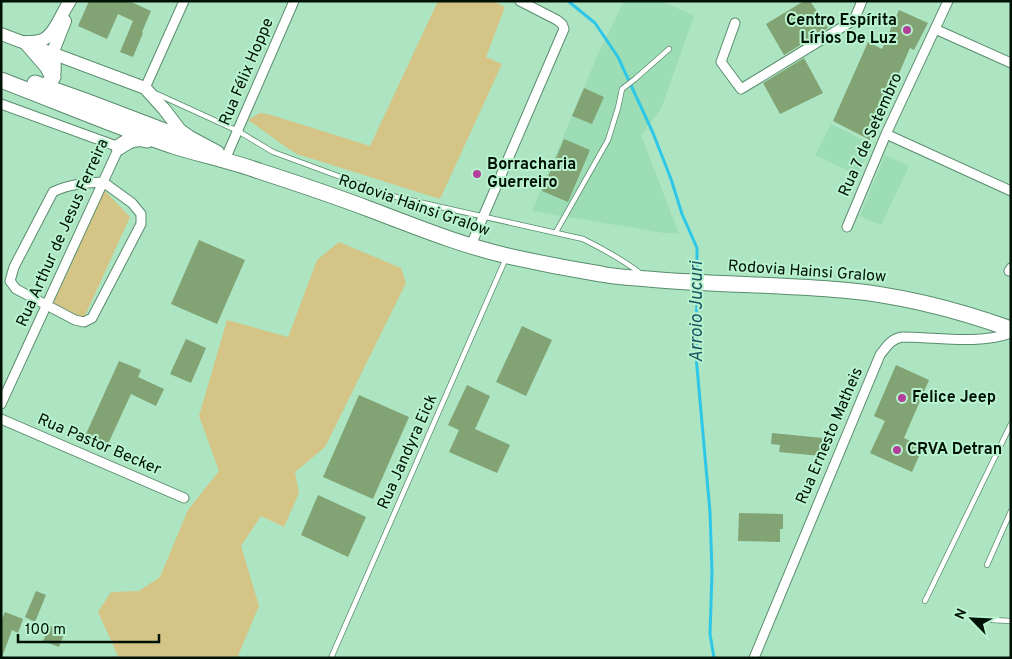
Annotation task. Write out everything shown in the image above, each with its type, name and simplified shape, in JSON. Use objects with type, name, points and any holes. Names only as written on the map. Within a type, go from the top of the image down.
[{"type":"main road","points":[[26,43],[47,37],[72,1]]},
{"type":"main road","points":[[46,87],[54,64],[52,54],[72,1]]},
{"type":"main road","points":[[1,34],[144,88],[164,109],[180,130],[223,154]]},
{"type":"main road","points":[[26,43],[47,66],[46,87]]},
{"type":"main road","name":"Rodovia Hainsi Gralow","points":[[1,70],[124,115],[223,154],[252,168]]},
{"type":"main road","name":"Rodovia Hainsi Gralow","points":[[1,80],[46,87],[126,128],[181,148],[252,168],[471,245],[508,256],[604,275],[681,282],[842,290],[892,296],[938,305],[1011,329]]},
{"type":"main road","points":[[119,147],[137,138],[181,148]]},
{"type":"street","points":[[144,88],[184,1]]},
{"type":"street","name":"Rua Félix Hoppe","points":[[223,154],[238,131],[294,1]]},
{"type":"street","points":[[471,245],[564,29],[557,20],[520,1]]},
{"type":"street","points":[[735,23],[721,62],[741,89],[854,20],[862,1]]},
{"type":"street","name":"Rua 7 de Setembro","points":[[847,227],[886,134],[948,1]]},
{"type":"street","points":[[935,29],[1011,63]]},
{"type":"street","points":[[1,104],[119,147]]},
{"type":"street","name":"Rua Arthur de Jesus Ferreira","points":[[1,404],[126,128]]},
{"type":"street","points":[[886,134],[1011,191]]},
{"type":"street","points":[[103,182],[132,203],[141,214],[141,224],[92,318],[84,322],[75,320],[16,289],[10,281],[14,267],[53,192],[63,187],[81,183],[103,182]]},
{"type":"street","name":"Rua Ernesto Matheis","points":[[754,658],[876,364],[888,343],[902,337],[987,339],[1011,333]]},
{"type":"street","name":"Rua Pastor Becker","points":[[1,419],[184,498]]},
{"type":"lane","points":[[556,232],[608,140],[622,89],[669,49]]},
{"type":"lane","points":[[144,88],[238,131],[273,152],[392,196],[583,238],[626,262],[647,279]]},
{"type":"lane","name":"Rua Jandyra Eick","points":[[331,658],[508,256]]},
{"type":"lane","points":[[925,600],[1011,424]]},
{"type":"lane","points":[[987,565],[1011,511]]},
{"type":"lane","points":[[992,620],[1011,621]]},
{"type":"shaded area","points":[[438,1],[493,1],[505,7],[486,57],[502,64],[440,199],[297,154],[248,120],[260,113],[268,114],[370,146]]},
{"type":"shaded area","points":[[624,1],[662,1],[694,16],[661,109],[641,135],[679,234],[532,211],[599,52]]},
{"type":"shaded area","points":[[831,124],[873,145],[857,175],[815,155]]},
{"type":"shaded area","points":[[885,155],[909,166],[881,225],[860,216]]},
{"type":"shaded area","points":[[104,190],[130,217],[84,318],[52,304]]},
{"type":"shaded area","points":[[339,242],[401,268],[406,283],[325,447],[295,472],[299,493],[284,527],[261,516],[241,546],[259,606],[237,658],[119,658],[98,612],[111,592],[139,591],[160,577],[188,510],[219,471],[199,416],[227,320],[288,337],[317,260]]},
{"type":"building","points":[[89,1],[129,1],[151,11],[133,57],[120,52],[133,21],[118,14],[107,39],[78,26]]},
{"type":"building","points":[[804,1],[810,1],[828,28],[784,55],[766,24]]},
{"type":"building","points":[[899,10],[928,23],[914,50],[910,48],[870,140],[833,121],[868,42],[882,49]]},
{"type":"building","points":[[804,58],[823,93],[780,114],[763,83]]},
{"type":"building","points":[[584,88],[604,97],[592,124],[572,116]]},
{"type":"building","points":[[564,139],[590,150],[568,202],[542,191]]},
{"type":"building","points":[[199,240],[245,260],[217,324],[171,304]]},
{"type":"building","points":[[522,326],[552,340],[526,396],[496,382]]},
{"type":"building","points":[[186,339],[206,348],[191,383],[170,374]]},
{"type":"building","points":[[119,361],[141,370],[138,377],[164,389],[156,406],[131,394],[108,444],[86,434]]},
{"type":"building","points":[[896,365],[929,380],[904,438],[923,447],[912,472],[870,453],[885,421],[874,416]]},
{"type":"building","points":[[467,385],[490,396],[475,429],[510,445],[497,473],[449,452],[459,430],[448,425]]},
{"type":"building","points":[[359,395],[409,417],[373,499],[323,477]]},
{"type":"building","points":[[772,433],[823,438],[821,456],[779,452],[780,445],[771,444]]},
{"type":"building","points":[[318,495],[366,517],[348,557],[301,535]]},
{"type":"building","points":[[739,513],[783,514],[783,529],[780,529],[780,542],[738,541]]},
{"type":"building","points":[[36,591],[46,595],[35,622],[25,617]]},
{"type":"building","points":[[5,612],[23,619],[18,633],[12,630],[2,657],[1,621]]},
{"type":"building","points":[[50,626],[65,632],[59,647],[43,641]]},
{"type":"waterway","name":"Arroio Jucuri","points":[[568,1],[595,23],[618,57],[653,133],[682,214],[697,248],[697,277]]},
{"type":"waterway","name":"Arroio Jucuri","points":[[697,286],[696,356],[710,512],[712,572],[710,634],[714,658]]},
{"type":"place","name":"Centro Espírita Lírios De Luz","points":[[907,30]]},
{"type":"place","name":"Borracharia Guerreiro","points":[[477,174]]},
{"type":"place","name":"Felice Jeep","points":[[902,398]]},
{"type":"place","name":"CRVA Detran","points":[[897,450]]}]
